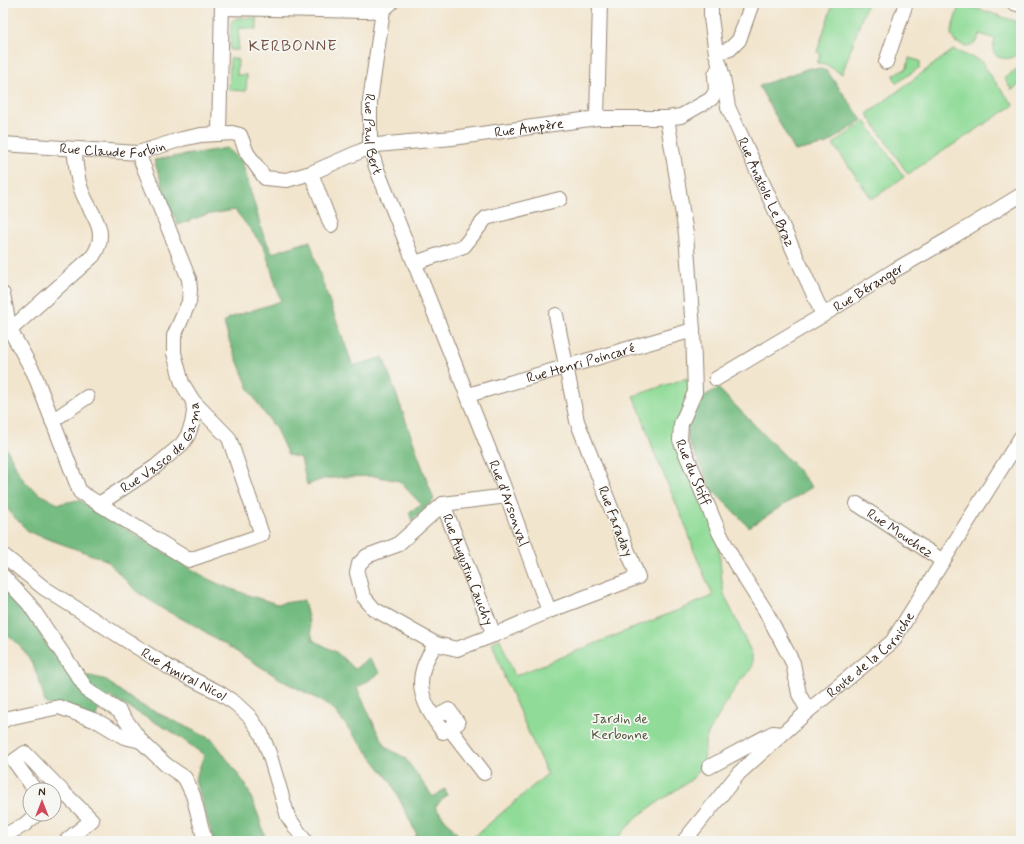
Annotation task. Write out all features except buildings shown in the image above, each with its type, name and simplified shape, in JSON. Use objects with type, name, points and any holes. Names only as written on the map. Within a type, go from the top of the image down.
[{"type":"street","points":[[597,118],[600,3]]},
{"type":"street","name":"Rue Anatole Le Braz","points":[[711,3],[711,18],[728,107],[823,315]]},
{"type":"street","points":[[718,59],[739,40],[752,3]]},
{"type":"street","points":[[886,62],[906,3]]},
{"type":"street","points":[[1014,3],[1021,5]]},
{"type":"street","points":[[219,134],[222,5],[367,11],[387,7]]},
{"type":"street","name":"Rue Paul Bert","points":[[387,7],[370,101],[370,147],[376,167],[468,395]]},
{"type":"street","name":"Rue Ampère","points":[[219,134],[232,133],[240,135],[247,153],[266,178],[287,180],[312,173],[370,147],[452,138],[597,118],[667,118],[681,116],[711,99],[716,91],[715,75],[718,59]]},
{"type":"street","name":"Rue du Stiff","points":[[667,118],[686,234],[693,330],[695,392],[681,424],[680,440],[719,532],[735,563],[765,610],[793,663],[799,694],[808,710]]},
{"type":"street","name":"Rue Claude Forbin","points":[[3,144],[138,153],[201,135],[219,134]]},
{"type":"street","points":[[10,330],[93,256],[101,240],[100,231],[80,187],[74,149]]},
{"type":"street","name":"Rue Vasco de Gama","points":[[99,504],[155,467],[182,444],[188,435],[194,412],[193,401],[182,383],[174,352],[174,336],[189,302],[189,279],[138,153]]},
{"type":"street","points":[[312,173],[330,225]]},
{"type":"street","name":"Rue Béranger","points":[[716,379],[1021,194]]},
{"type":"street","points":[[415,263],[464,246],[486,218],[560,199]]},
{"type":"street","points":[[3,294],[10,330],[34,373],[80,492],[189,560],[262,535],[229,438],[193,401]]},
{"type":"street","name":"Rue Faraday","points":[[443,504],[397,545],[367,556],[359,564],[357,573],[363,596],[374,609],[436,644],[457,649],[549,611],[638,577],[578,421],[556,315]]},
{"type":"street","name":"Rue Henri Poincaré","points":[[468,395],[693,330]]},
{"type":"street","name":"Rue d'Arsonval","points":[[468,395],[549,611]]},
{"type":"street","points":[[52,421],[87,397]]},
{"type":"street","name":"Route de la Corniche","points":[[684,841],[739,773],[808,710],[892,642],[1021,437]]},
{"type":"street","points":[[443,504],[507,496]]},
{"type":"street","name":"Rue Augustin Cauchy","points":[[443,504],[494,635]]},
{"type":"street","name":"Rue Mouchez","points":[[857,504],[944,561]]},
{"type":"street","name":"Rue Amiral Nicol","points":[[3,555],[44,588],[170,668],[218,692],[249,716],[261,733],[269,753],[288,817],[305,841]]},
{"type":"street","points":[[3,576],[29,604],[88,691],[119,711],[141,741],[165,764],[185,778],[193,795],[205,841]]},
{"type":"street","points":[[436,644],[428,655],[420,680],[424,701],[443,732],[450,728],[484,773]]},
{"type":"street","points":[[3,721],[8,718],[59,707],[99,722],[124,737],[141,741]]},
{"type":"street","points":[[709,767],[773,733],[783,734]]},
{"type":"street","points":[[29,782],[14,761],[25,753],[47,782]]},
{"type":"street","points":[[62,799],[92,820],[66,841]]},
{"type":"street","points":[[3,836],[28,822]]},
{"type":"green space","points":[[833,3],[867,3],[842,74],[825,64],[817,63],[821,54],[817,52]]},
{"type":"green space","points":[[960,3],[1021,23],[1021,51],[1012,58],[1004,59],[999,57],[993,52],[995,39],[980,34],[975,43],[970,46],[965,46],[955,42],[951,35]]},
{"type":"green space","points":[[236,18],[257,18],[257,29],[239,28],[238,50],[230,50],[231,22]]},
{"type":"green space","points":[[953,50],[981,61],[998,86],[1014,105],[908,174],[867,114]]},
{"type":"green space","points":[[230,58],[238,59],[237,75],[247,75],[246,91],[229,90]]},
{"type":"green space","points":[[909,58],[920,61],[920,67],[897,83],[893,76],[907,68]]},
{"type":"green space","points":[[1021,66],[1021,83],[1012,90],[1004,78]]},
{"type":"green space","points":[[809,68],[827,71],[862,120],[827,144],[795,151],[759,86]]},
{"type":"green space","points":[[865,121],[904,177],[872,199],[833,144]]},
{"type":"green space","points":[[227,148],[242,161],[263,234],[272,253],[310,241],[322,281],[353,366],[383,357],[434,500],[412,521],[409,512],[422,505],[399,481],[374,476],[343,477],[323,479],[307,485],[301,458],[288,455],[276,429],[249,389],[230,343],[224,323],[229,318],[281,301],[264,247],[235,210],[205,215],[178,225],[169,205],[154,160]]},
{"type":"green space","name":"Jardin de Kerbonne","points":[[687,378],[689,389],[679,422],[718,539],[724,594],[752,654],[751,669],[739,682],[710,730],[705,742],[704,764],[692,779],[638,816],[614,841],[469,841],[547,774],[505,679],[492,642],[500,639],[515,676],[713,596],[694,551],[687,529],[654,452],[641,413],[633,396]]},
{"type":"green space","points":[[718,388],[792,463],[812,487],[749,527],[713,491],[688,441],[687,422],[696,401]]},
{"type":"green space","points":[[3,443],[20,475],[30,487],[58,504],[79,500],[208,579],[221,585],[277,604],[304,600],[313,640],[336,652],[355,669],[368,658],[380,673],[357,688],[377,731],[387,748],[405,758],[433,797],[445,789],[447,795],[435,807],[463,841],[409,841],[417,835],[391,782],[333,709],[285,682],[194,625],[163,609],[137,592],[106,560],[29,532],[9,511],[3,498]]},
{"type":"green space","points":[[3,585],[25,607],[49,649],[70,672],[104,679],[137,703],[213,740],[246,785],[259,817],[266,841],[214,841],[195,780],[204,755],[174,733],[108,696],[97,713],[93,728],[45,703],[32,662],[20,646],[3,631]]},
{"type":"district","name":"KERBONNE","points":[[293,45]]}]
